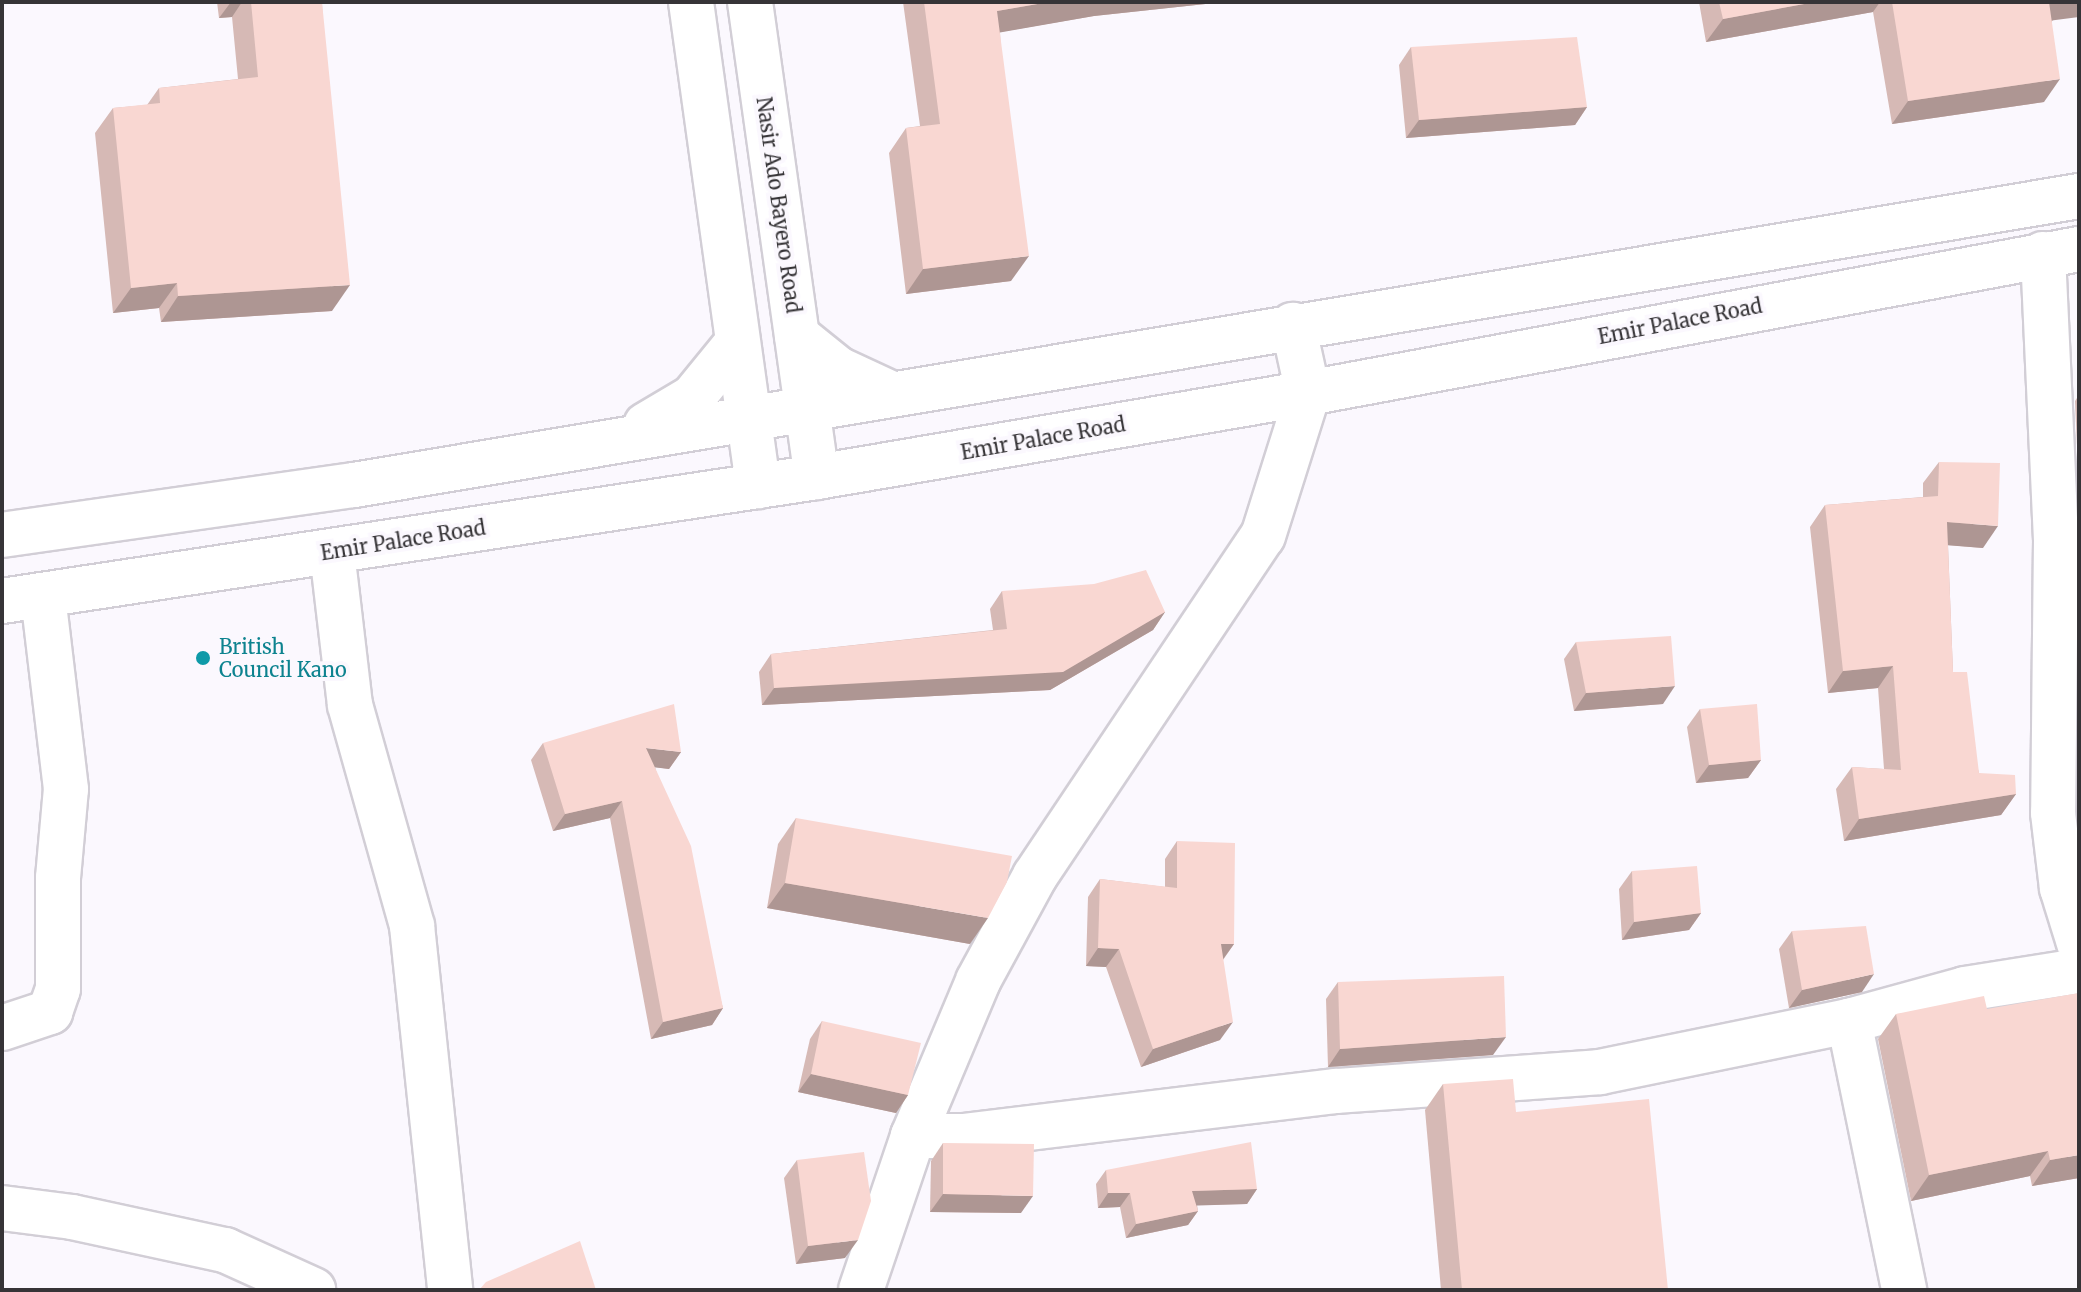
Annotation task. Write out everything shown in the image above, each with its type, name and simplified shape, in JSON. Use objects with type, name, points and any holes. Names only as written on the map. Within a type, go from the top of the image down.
[{"type":"street","points":[[691,2],[758,486]]},
{"type":"street","name":"Nasir Ado Bayero Road","points":[[750,2],[817,477]]},
{"type":"street","points":[[2,535],[354,485],[747,416],[2079,196]]},
{"type":"street","points":[[2061,252],[2068,698],[2053,813],[2062,888],[2079,943]]},
{"type":"street","name":"Emir Palace Road","points":[[23,598],[817,477],[1308,393],[2061,252]]},
{"type":"street","points":[[861,1290],[913,1136],[978,981],[1035,876],[1263,536],[1308,393],[1293,325]]},
{"type":"street","points":[[797,336],[838,369],[892,394]]},
{"type":"street","points":[[624,437],[693,397],[737,343]]},
{"type":"street","points":[[332,552],[350,705],[412,926],[450,1290]]},
{"type":"street","points":[[2,1028],[50,1012],[58,989],[58,878],[66,789],[23,598]]},
{"type":"street","points":[[913,1136],[963,1136],[1336,1091],[1600,1072],[1849,1021],[1965,989],[2079,971]]},
{"type":"street","points":[[1849,1021],[1904,1290]]},
{"type":"street","points":[[2,1208],[72,1217],[225,1250],[258,1261],[299,1288]]},
{"type":"building","points":[[251,2],[322,2],[350,285],[178,296],[177,283],[131,288],[113,108],[160,103],[159,88],[258,77]]},
{"type":"building","points":[[924,2],[1049,2],[997,11],[1029,256],[923,269],[906,128],[940,124]]},
{"type":"building","points":[[1719,2],[1815,2],[1723,19]]},
{"type":"building","points":[[1892,2],[2049,2],[2060,79],[1908,101]]},
{"type":"building","points":[[1577,37],[1587,107],[1419,120],[1411,47]]},
{"type":"building","points":[[1939,462],[2000,463],[1998,526],[1947,522],[1953,672],[1967,672],[1979,773],[2015,775],[2016,794],[1859,819],[1852,767],[1901,770],[1893,666],[1843,671],[1825,505],[1938,496]]},
{"type":"building","points":[[1146,570],[1165,612],[1063,672],[774,688],[771,654],[1007,629],[1002,591],[1094,584]]},
{"type":"building","points":[[1671,636],[1675,686],[1586,693],[1576,642]]},
{"type":"building","points":[[674,704],[681,752],[646,748],[691,846],[723,1008],[663,1022],[622,801],[565,814],[543,743]]},
{"type":"building","points":[[1757,704],[1761,760],[1709,765],[1700,709]]},
{"type":"building","points":[[796,818],[1012,856],[1007,882],[988,918],[785,883]]},
{"type":"building","points":[[1177,841],[1235,843],[1234,944],[1221,944],[1233,1022],[1153,1049],[1119,949],[1098,948],[1100,879],[1177,888]]},
{"type":"building","points":[[1697,866],[1701,913],[1634,922],[1632,871]]},
{"type":"building","points":[[1866,926],[1874,974],[1802,990],[1792,931]]},
{"type":"building","points":[[1504,976],[1506,1037],[1340,1049],[1338,982]]},
{"type":"building","points":[[2079,993],[2079,1155],[2050,1160],[2048,1151],[1929,1175],[1896,1014],[1984,996],[1987,1009]]},
{"type":"building","points":[[822,1021],[921,1043],[908,1095],[811,1074]]},
{"type":"building","points":[[1513,1079],[1516,1112],[1649,1099],[1668,1290],[1462,1290],[1443,1084]]},
{"type":"building","points":[[1251,1142],[1257,1189],[1192,1191],[1198,1211],[1136,1224],[1130,1193],[1108,1193],[1106,1170]]},
{"type":"building","points":[[943,1143],[1034,1144],[1033,1196],[943,1194]]},
{"type":"building","points":[[864,1152],[871,1201],[858,1240],[808,1246],[797,1160]]},
{"type":"building","points":[[580,1241],[596,1290],[479,1290],[486,1282]]},
{"type":"place","name":"British Council Kano","points":[[203,658]]}]
